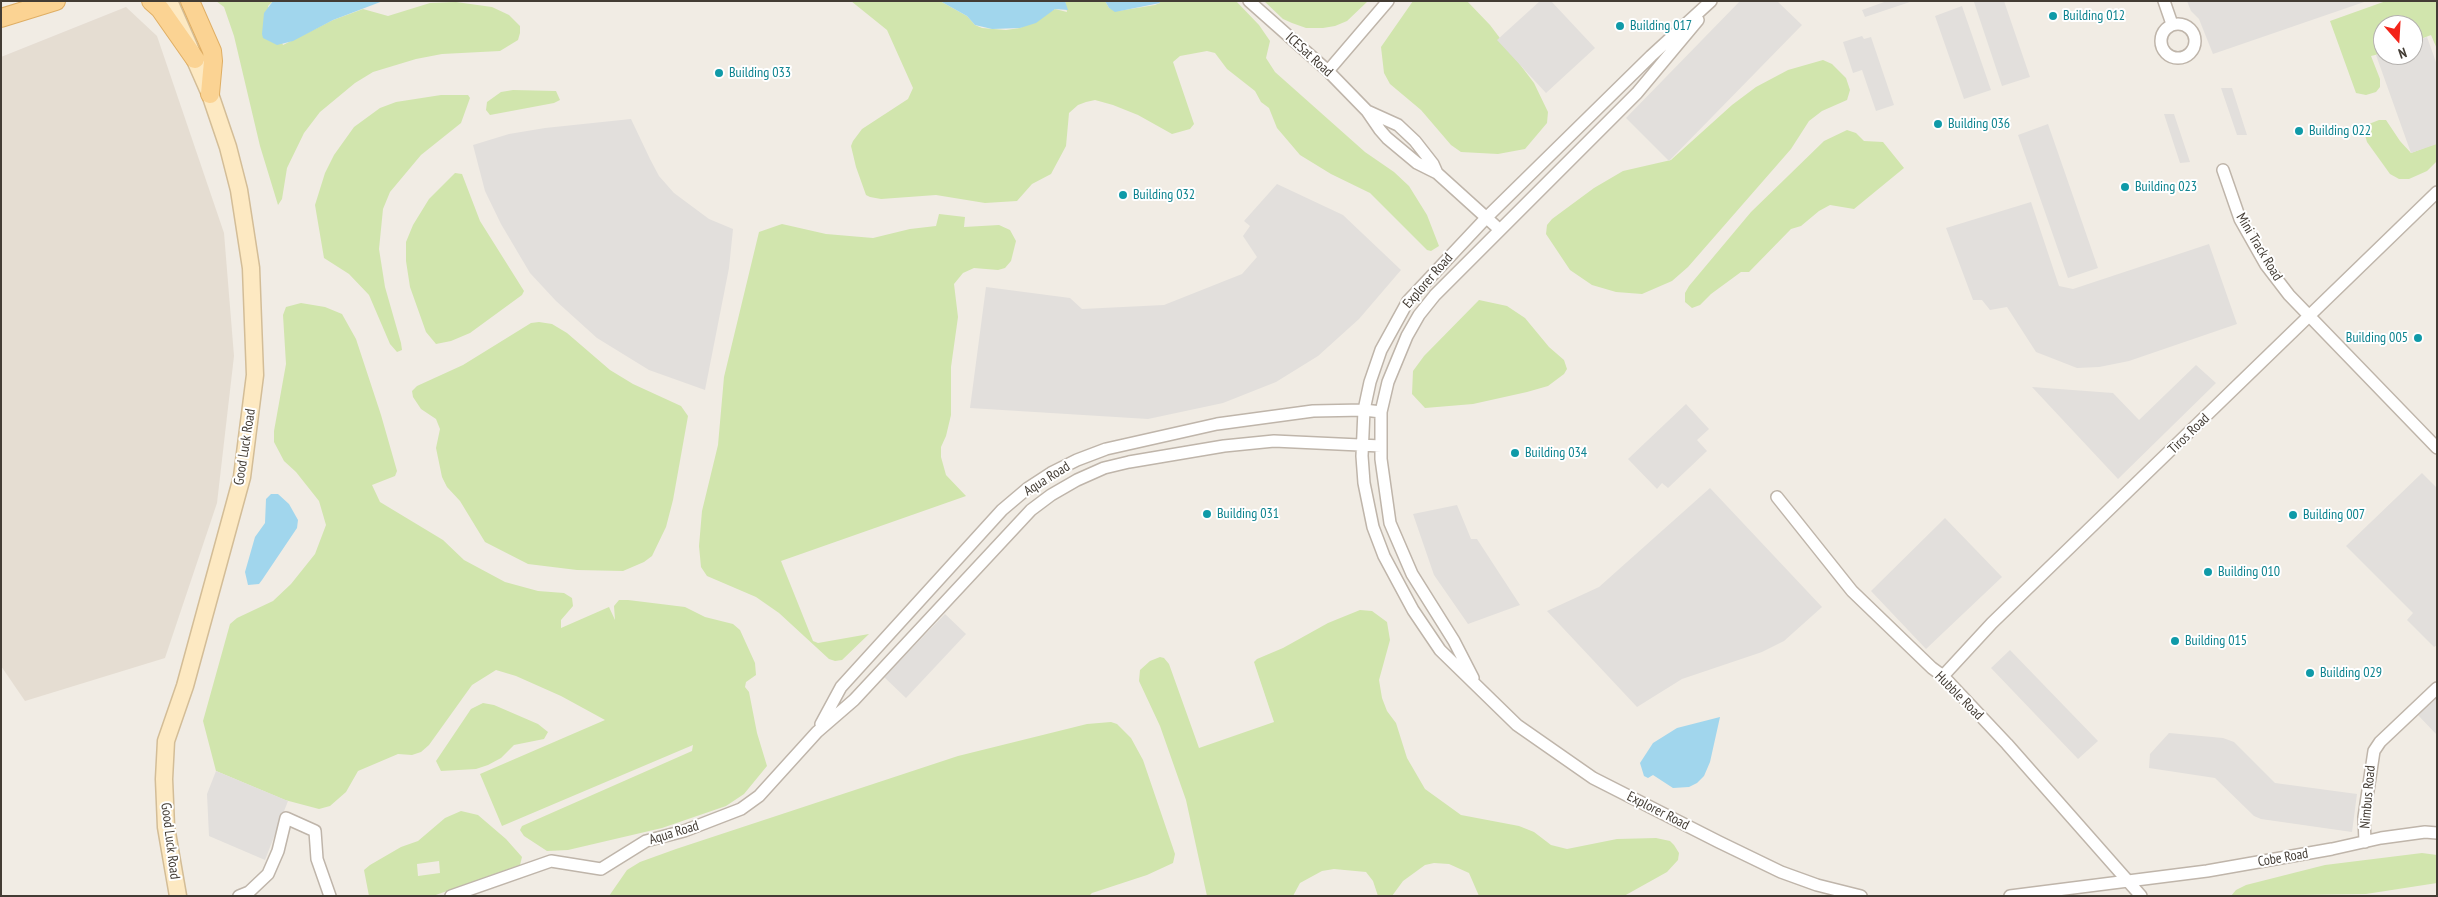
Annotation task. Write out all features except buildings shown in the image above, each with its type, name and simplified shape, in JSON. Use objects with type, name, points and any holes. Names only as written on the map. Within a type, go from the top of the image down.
[{"type":"main road","points":[[1,17],[39,1]]},
{"type":"main road","points":[[1,17],[56,1]]},
{"type":"main road","points":[[150,1],[160,9],[195,59]]},
{"type":"main road","name":"Good Luck Road","points":[[170,1],[210,94],[228,147],[245,226],[251,268],[255,375],[242,477],[186,686],[166,740],[164,779],[166,827],[178,896]]},
{"type":"main road","points":[[190,1],[212,51],[210,94]]},
{"type":"street","name":"ICESat Road","points":[[1249,1],[1328,71],[1367,110],[1380,130],[1388,138],[1417,163],[1437,173],[1500,230]]},
{"type":"street","points":[[1328,71],[1388,1]]},
{"type":"street","name":"Explorer Road","points":[[1712,1],[1651,56],[1487,217],[1408,301],[1381,350],[1364,410],[1362,445],[1367,503],[1373,527],[1384,556],[1413,610],[1440,650],[1518,725],[1593,778],[1781,872],[1818,885],[1861,896]]},
{"type":"street","name":"Explorer Road","points":[[1477,686],[1454,640],[1412,574],[1390,523],[1384,492],[1381,412],[1397,357],[1419,314],[1435,295],[1637,93],[1712,1]]},
{"type":"street","points":[[2164,1],[2172,24]]},
{"type":"street","name":"ICESat Road","points":[[1367,110],[1398,125],[1415,141],[1433,164],[1437,173]]},
{"type":"street","name":"Mini Track Road","points":[[2223,170],[2240,219],[2266,265],[2288,295],[2437,448]]},
{"type":"street","name":"Tiros Road","points":[[1943,676],[1992,623],[2437,192]]},
{"type":"street","name":"Aqua Road","points":[[817,732],[841,687],[1002,510],[1028,488],[1051,473],[1077,460],[1106,450],[1217,424],[1292,413],[1364,410],[1381,412]]},
{"type":"street","name":"Aqua Road","points":[[451,896],[551,861],[601,869],[646,841],[684,831],[741,809],[759,796],[817,732],[854,700],[1031,510],[1050,495],[1077,480],[1104,468],[1129,462],[1224,446],[1274,441],[1381,446]]},
{"type":"street","name":"Hubble Road","points":[[1777,497],[1852,591],[1932,668],[1943,676],[2007,744],[2141,896]]},
{"type":"street","name":"Nimbus Road","points":[[2365,842],[2364,817],[2374,751],[2380,742],[2437,688]]},
{"type":"street","points":[[239,896],[249,892],[268,874],[278,851],[286,818],[315,831],[317,859],[330,896]]},
{"type":"street","name":"Cobe Road","points":[[2128,881],[2244,865],[2425,832],[2437,833]]},
{"type":"street","points":[[2010,896],[2128,881]]},
{"type":"shaded area","points":[[1540,1],[1551,1],[1595,48],[1546,93],[1497,40]]},
{"type":"shaded area","points":[[1740,1],[1777,1],[1802,25],[1669,161],[1626,118]]},
{"type":"shaded area","points":[[1887,1],[1913,1],[1865,17],[1862,10]]},
{"type":"shaded area","points":[[2004,1],[2030,77],[2002,86],[1974,2]]},
{"type":"shaded area","points":[[2187,1],[2367,1],[2213,54],[2199,19],[2191,11]]},
{"type":"shaded area","points":[[1962,6],[1991,90],[1964,99],[1935,16]]},
{"type":"shaded area","points":[[126,7],[157,36],[224,233],[234,356],[217,503],[165,658],[25,701],[1,666],[1,57]]},
{"type":"shaded area","points":[[1862,36],[1864,39],[1871,37],[1894,105],[1876,111],[1862,70],[1853,73],[1843,42]]},
{"type":"shaded area","points":[[2427,37],[2437,65],[2437,144],[2411,153],[2380,65],[2423,65],[2423,38]]},
{"type":"shaded area","points":[[2221,88],[2232,88],[2247,135],[2237,135]]},
{"type":"shaded area","points":[[2164,114],[2174,114],[2190,162],[2180,163]]},
{"type":"shaded area","points":[[631,119],[659,176],[674,193],[709,219],[733,229],[729,268],[705,390],[649,370],[597,338],[556,301],[530,273],[501,224],[485,191],[473,145],[509,134],[545,128]]},
{"type":"shaded area","points":[[2048,124],[2098,268],[2068,278],[2018,135]]},
{"type":"shaded area","points":[[1277,184],[1343,215],[1401,270],[1359,319],[1318,356],[1276,382],[1223,403],[1148,419],[970,408],[986,287],[1070,298],[1082,309],[1164,305],[1242,274],[1257,257],[1243,236],[1250,226],[1244,221]]},
{"type":"shaded area","points":[[2031,202],[2059,286],[2073,289],[2209,244],[2237,324],[2129,361],[2099,367],[2077,368],[2036,352],[2007,307],[1990,310],[1982,300],[1973,300],[1946,228]]},
{"type":"shaded area","points":[[2196,365],[2216,383],[2118,479],[2032,387],[2113,393],[2139,420]]},
{"type":"shaded area","points":[[1686,404],[1709,429],[1697,440],[1707,451],[1668,488],[1662,483],[1657,489],[1628,459]]},
{"type":"shaded area","points":[[2422,473],[2437,488],[2437,645],[2434,647],[2407,620],[2413,613],[2346,546]]},
{"type":"shaded area","points":[[1710,488],[1822,607],[1784,641],[1762,652],[1682,679],[1637,707],[1547,611],[1599,587]]},
{"type":"shaded area","points":[[1457,505],[1471,539],[1477,539],[1520,605],[1468,624],[1434,575],[1413,514]]},
{"type":"shaded area","points":[[1945,518],[2002,577],[1926,649],[1871,591]]},
{"type":"shaded area","points":[[945,614],[966,634],[906,698],[884,677]]},
{"type":"shaded area","points":[[2010,650],[2098,741],[2078,759],[1991,668]]},
{"type":"shaded area","points":[[2437,693],[2437,735],[2416,713]]},
{"type":"shaded area","points":[[2169,733],[2223,738],[2234,742],[2275,783],[2357,794],[2352,832],[2261,819],[2254,816],[2215,778],[2149,768],[2150,754]]},
{"type":"shaded area","points":[[216,771],[288,801],[265,860],[209,836],[207,794]]},
{"type":"green space","points":[[216,1],[273,1],[268,6],[283,45],[333,20],[363,9],[388,16],[430,3],[456,2],[492,7],[509,15],[520,26],[520,33],[518,40],[500,51],[442,54],[416,59],[373,72],[355,83],[320,112],[304,133],[287,168],[282,199],[278,205],[260,146],[234,36],[224,7]]},
{"type":"green space","points":[[851,1],[940,1],[967,16],[975,25],[982,28],[1006,30],[1020,28],[1055,9],[1067,12],[1065,1],[1105,1],[1109,8],[1118,11],[1155,5],[1160,3],[1159,1],[1236,1],[1259,25],[1270,41],[1266,58],[1275,72],[1365,152],[1394,172],[1409,186],[1427,215],[1439,246],[1431,251],[1427,250],[1370,193],[1331,174],[1300,155],[1277,128],[1269,108],[1261,102],[1255,91],[1227,69],[1215,53],[1207,51],[1180,56],[1173,62],[1194,124],[1190,129],[1172,134],[1138,115],[1095,100],[1078,105],[1069,113],[1066,146],[1051,174],[1032,184],[1017,201],[985,203],[936,195],[881,199],[870,197],[866,195],[851,146],[862,129],[908,99],[913,88],[887,30]]},
{"type":"green space","points":[[1264,1],[1368,1],[1347,21],[1335,26],[1306,28],[1283,19]]},
{"type":"green space","points":[[1413,1],[1467,1],[1490,25],[1534,83],[1548,112],[1547,123],[1525,149],[1498,154],[1461,152],[1451,145],[1421,110],[1390,84],[1384,73],[1381,47]]},
{"type":"green space","points":[[2386,1],[2437,1],[2437,49],[2431,35],[2423,38],[2423,15],[2373,15],[2373,56],[2371,56],[2380,79],[2380,87],[2376,92],[2366,95],[2356,93],[2330,21]]},
{"type":"green space","points":[[1823,60],[1832,64],[1846,78],[1850,90],[1847,100],[1822,111],[1809,121],[1791,149],[1688,267],[1672,281],[1642,294],[1616,292],[1592,285],[1570,270],[1546,234],[1547,225],[1552,219],[1594,188],[1623,171],[1671,160],[1732,105],[1756,87],[1788,70]]},
{"type":"green space","points":[[513,90],[556,91],[560,100],[554,103],[490,115],[486,110],[487,102],[501,92]]},
{"type":"green space","points":[[441,95],[468,95],[470,98],[461,123],[421,155],[390,192],[383,209],[379,249],[385,287],[401,343],[402,350],[397,352],[390,344],[369,295],[349,274],[324,258],[315,205],[325,173],[334,155],[354,127],[380,108],[396,102]]},
{"type":"green space","points":[[2379,120],[2386,120],[2400,141],[2411,153],[2437,143],[2437,161],[2427,171],[2409,179],[2399,179],[2390,174],[2367,142],[2364,132],[2369,124]]},
{"type":"green space","points":[[1847,130],[1856,133],[1864,141],[1883,142],[1904,168],[1854,209],[1830,205],[1819,211],[1801,226],[1791,229],[1749,272],[1741,272],[1711,294],[1700,305],[1692,308],[1685,302],[1685,293],[1689,286],[1751,212],[1824,141]]},
{"type":"green space","points":[[455,173],[462,174],[480,221],[524,291],[522,295],[470,333],[451,341],[436,344],[426,332],[410,287],[406,261],[406,242],[413,225],[429,199]]},
{"type":"green space","points":[[939,214],[965,217],[964,227],[999,225],[1010,230],[1016,241],[1011,261],[1005,268],[998,270],[974,268],[963,273],[954,284],[958,317],[951,367],[951,415],[941,447],[941,457],[946,475],[966,496],[781,561],[813,641],[818,643],[869,634],[842,660],[835,661],[829,659],[779,613],[756,597],[707,576],[701,567],[699,546],[702,511],[718,445],[724,377],[759,232],[782,224],[826,234],[873,238],[910,229],[936,226]]},
{"type":"green space","points":[[1479,300],[1507,306],[1525,318],[1549,347],[1564,360],[1567,369],[1564,374],[1548,386],[1527,392],[1473,404],[1425,408],[1412,394],[1413,371],[1424,356]]},
{"type":"green space","points":[[301,303],[325,307],[342,314],[356,339],[397,471],[395,476],[372,485],[380,502],[443,540],[464,560],[505,582],[538,591],[564,593],[572,598],[573,606],[561,620],[561,628],[609,607],[615,620],[614,606],[619,600],[628,600],[685,607],[705,617],[733,624],[740,630],[755,663],[756,675],[746,682],[745,687],[749,692],[757,733],[767,766],[744,794],[726,806],[662,828],[568,850],[547,851],[524,836],[520,830],[522,826],[692,751],[693,745],[502,826],[480,774],[605,720],[561,696],[516,676],[496,670],[472,685],[429,745],[421,752],[412,755],[398,754],[358,771],[346,792],[330,806],[319,809],[285,800],[216,771],[203,721],[230,624],[237,618],[273,601],[291,584],[315,554],[326,525],[319,501],[296,472],[284,461],[274,442],[274,431],[286,364],[283,315],[286,307]]},
{"type":"green space","points":[[531,323],[552,324],[567,333],[610,370],[633,384],[681,406],[688,416],[673,500],[666,527],[652,556],[644,562],[623,571],[577,570],[528,564],[485,542],[460,501],[447,487],[442,477],[436,448],[440,429],[436,419],[421,409],[413,397],[412,391],[417,386],[463,365]]},
{"type":"green space","points":[[1360,610],[1372,611],[1387,622],[1390,640],[1379,680],[1382,698],[1387,711],[1396,723],[1407,758],[1425,789],[1461,815],[1519,826],[1534,832],[1551,845],[1567,849],[1617,839],[1656,838],[1670,841],[1674,845],[1679,853],[1678,860],[1667,872],[1624,896],[1479,896],[1469,873],[1449,864],[1434,863],[1425,865],[1403,881],[1392,896],[1378,896],[1373,881],[1366,872],[1334,869],[1322,871],[1300,883],[1293,896],[1207,896],[1186,800],[1160,726],[1139,681],[1140,670],[1150,661],[1160,657],[1164,658],[1169,664],[1199,748],[1274,722],[1254,662],[1257,659],[1283,648],[1328,623]]},
{"type":"green space","points":[[483,703],[494,705],[538,724],[548,732],[544,739],[514,745],[501,758],[488,765],[476,769],[441,771],[436,761],[471,709]]},
{"type":"green space","points":[[1111,722],[1117,724],[1131,738],[1143,760],[1175,854],[1173,863],[1147,875],[1092,893],[1089,896],[609,896],[627,870],[640,862],[676,849],[958,756],[1087,724]]},
{"type":"green space","points":[[461,811],[478,815],[506,839],[522,857],[520,865],[433,896],[369,896],[364,870],[401,847],[418,841],[445,818]],"holes":[[[439,861],[440,873],[418,876],[417,864]]]},
{"type":"green space","points":[[2422,853],[2437,855],[2437,883],[2366,894],[2231,896],[2236,890],[2246,885],[2325,865]]},
{"type":"water","points":[[273,1],[383,1],[333,20],[293,41],[277,45],[263,38],[262,34],[264,13]]},
{"type":"water","points":[[940,1],[1065,1],[1068,10],[1055,9],[1036,23],[1020,28],[992,29],[975,25],[967,16]]},
{"type":"water","points":[[1105,1],[1159,1],[1160,3],[1115,12],[1109,8]]},
{"type":"water","points":[[271,494],[278,494],[289,504],[298,520],[297,528],[259,584],[248,585],[245,572],[255,537],[265,523],[266,499]]},
{"type":"water","points":[[1720,717],[1710,762],[1704,776],[1697,783],[1689,787],[1673,788],[1653,775],[1648,778],[1644,776],[1640,763],[1653,743],[1677,728]]},
{"type":"place","name":"Building 012","points":[[2053,16]]},
{"type":"place","name":"Building 017","points":[[1620,26]]},
{"type":"place","name":"Building 033","points":[[719,73]]},
{"type":"place","name":"Building 036","points":[[1938,124]]},
{"type":"place","name":"Building 022","points":[[2299,131]]},
{"type":"place","name":"Building 023","points":[[2125,187]]},
{"type":"place","name":"Building 032","points":[[1123,195]]},
{"type":"place","name":"Building 005","points":[[2418,338]]},
{"type":"place","name":"Building 034","points":[[1515,453]]},
{"type":"place","name":"Building 031","points":[[1207,514]]},
{"type":"place","name":"Building 007","points":[[2293,515]]},
{"type":"place","name":"Building 010","points":[[2208,572]]},
{"type":"place","name":"Building 015","points":[[2175,641]]},
{"type":"place","name":"Building 029","points":[[2310,673]]}]
